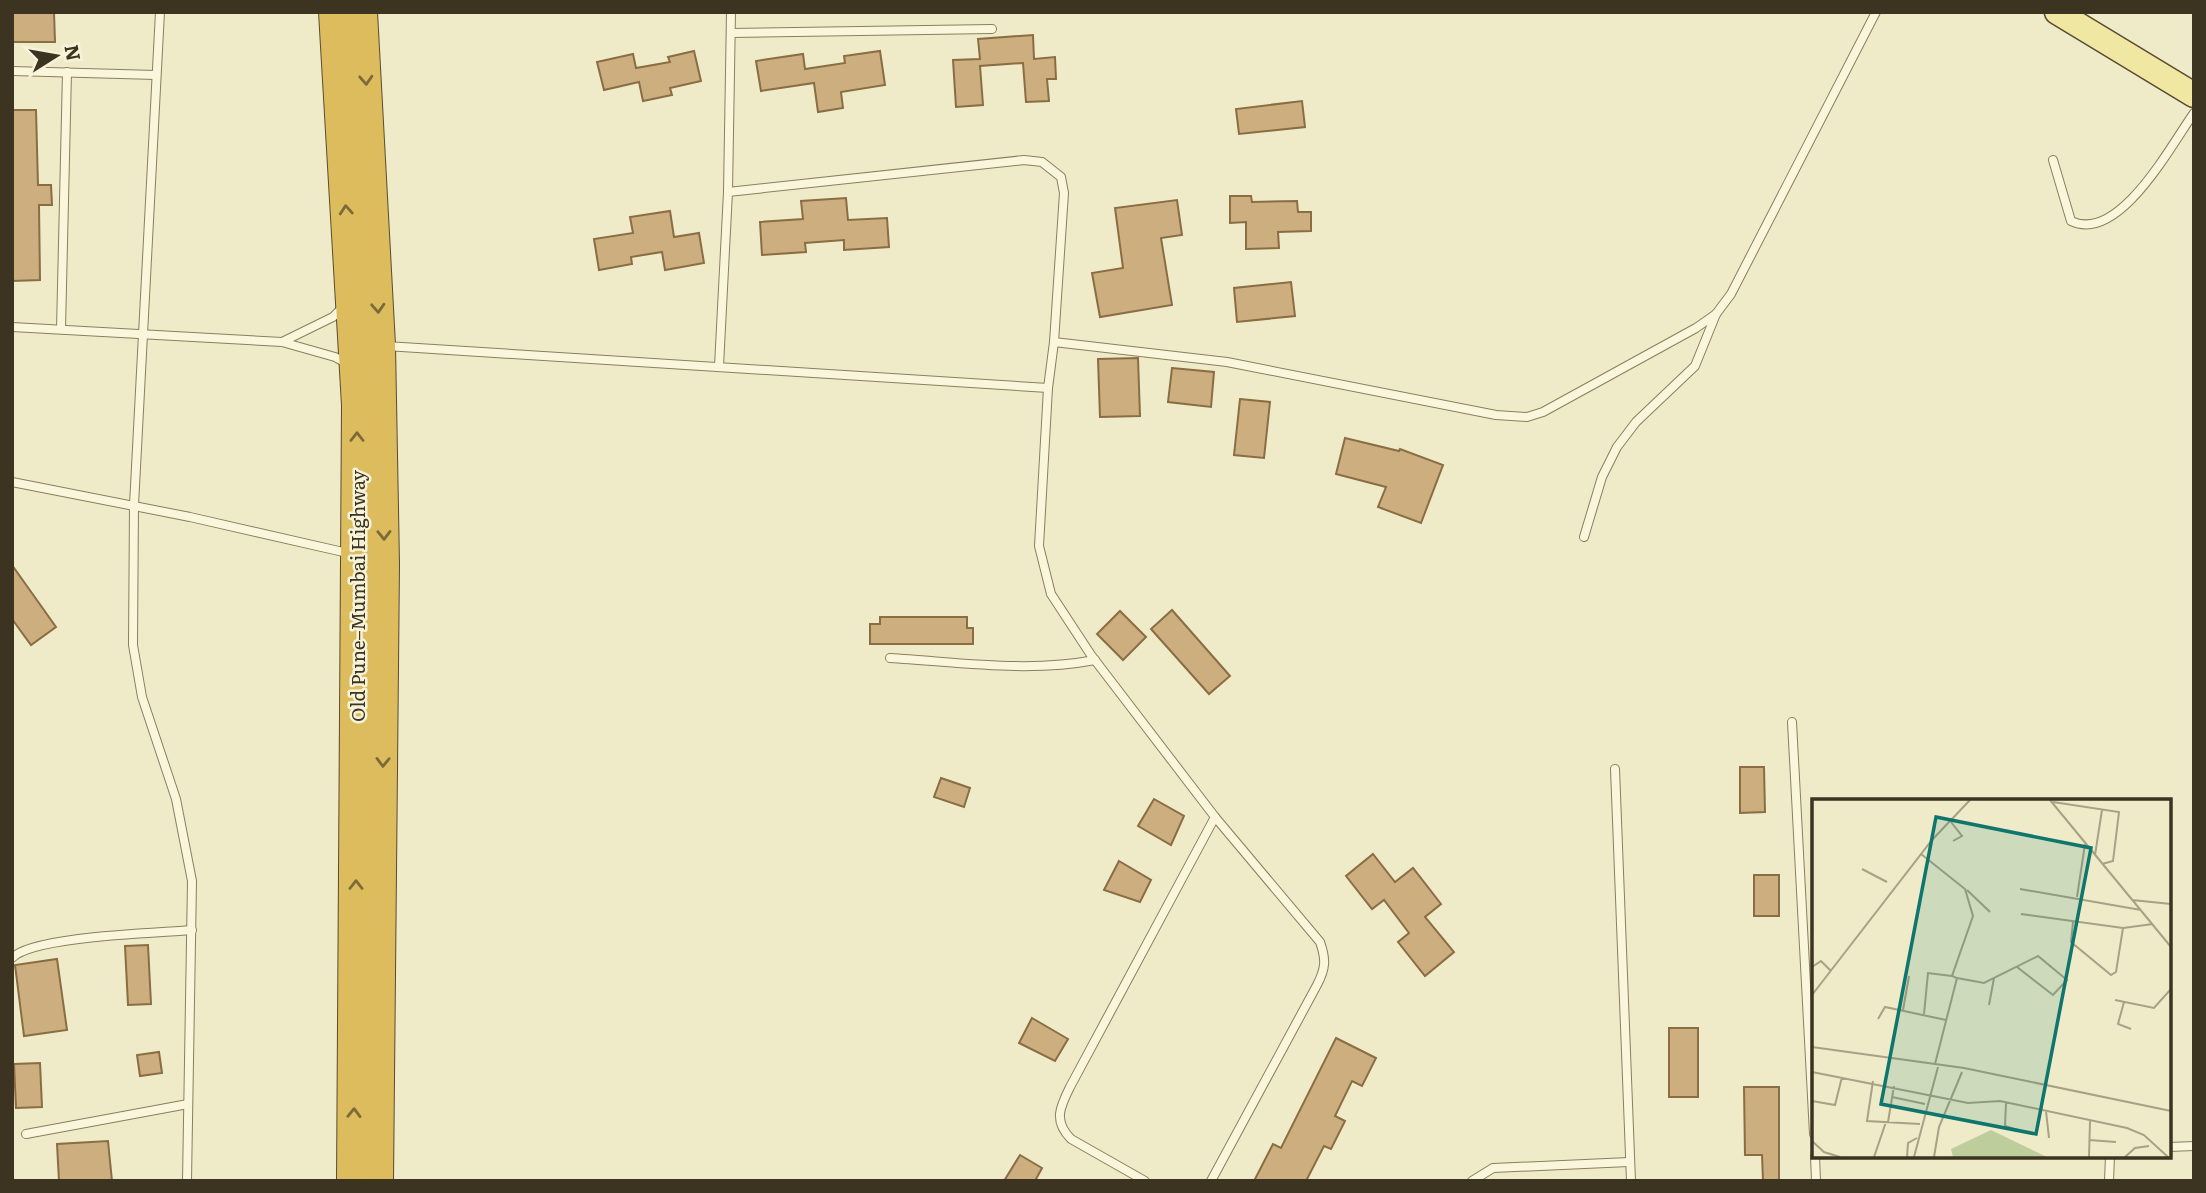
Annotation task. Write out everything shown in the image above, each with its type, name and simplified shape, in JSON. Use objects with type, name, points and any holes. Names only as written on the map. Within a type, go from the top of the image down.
[{"type":"highway","name":"Old Pune–Mumbai Highway","points":[[334,12],[351,292],[363,353],[384,564],[377,1181]]},
{"type":"highway","name":"Old Pune–Mumbai Highway","points":[[352,1181],[357,555],[363,353],[362,12]]},
{"type":"main road","points":[[2057,12],[2194,94]]},
{"type":"lane","points":[[160,12],[134,505],[134,645],[142,697],[176,799],[192,881],[187,1181]]},
{"type":"lane","points":[[719,366],[728,192],[731,12]]},
{"type":"lane","points":[[1584,537],[1602,477],[1617,447],[1636,422],[1695,366],[1716,314],[1731,294],[1876,12]]},
{"type":"lane","points":[[731,33],[992,29]]},
{"type":"lane","points":[[12,71],[156,75]]},
{"type":"lane","points":[[61,329],[67,72]]},
{"type":"lane","points":[[2053,160],[2071,221],[2079,225],[2104,221],[2129,203],[2194,113]]},
{"type":"lane","points":[[728,192],[985,163],[1042,162],[1061,177],[1064,193],[1040,519],[1042,564],[1051,594],[1095,660],[1215,817],[1320,942],[1325,957],[1321,977],[1211,1181]]},
{"type":"lane","points":[[282,342],[333,317],[346,304],[351,292]]},
{"type":"lane","points":[[1054,342],[1227,362],[1496,415],[1527,417],[1543,412],[1696,328],[1716,314]]},
{"type":"lane","points":[[12,327],[142,332],[282,342],[335,357],[363,353],[719,366],[1048,388]]},
{"type":"lane","points":[[12,482],[134,505],[357,555]]},
{"type":"lane","points":[[890,658],[1028,667],[1066,666],[1095,660]]},
{"type":"lane","points":[[1792,722],[1812,1097]]},
{"type":"lane","points":[[1615,769],[1630,1181]]},
{"type":"lane","points":[[1145,1181],[1070,1139],[1062,1130],[1058,1119],[1070,1087],[1215,817]]},
{"type":"lane","points":[[12,958],[27,950],[74,940],[192,930]]},
{"type":"lane","points":[[26,1134],[188,1104]]},
{"type":"lane","points":[[2171,1147],[2194,1146]]},
{"type":"lane","points":[[1815,1158],[1816,1181]]},
{"type":"lane","points":[[2109,1181],[2110,1158]]},
{"type":"lane","points":[[1472,1181],[1493,1168],[1629,1161]]},
{"type":"building","points":[[12,12],[54,12],[55,42],[12,42]]},
{"type":"building","points":[[1033,35],[1034,59],[1055,57],[1056,79],[1047,79],[1049,101],[1026,102],[1023,63],[980,66],[983,105],[956,107],[953,60],[980,59],[978,39]]},
{"type":"building","points":[[694,51],[701,81],[670,88],[672,95],[643,101],[639,82],[604,90],[597,62],[633,54],[636,68],[670,62],[668,57]]},
{"type":"building","points":[[880,51],[885,85],[841,92],[843,108],[818,112],[814,83],[761,91],[756,61],[803,54],[805,69],[845,63],[844,56]]},
{"type":"building","points":[[1302,101],[1305,127],[1239,134],[1236,109]]},
{"type":"building","points":[[12,110],[36,110],[38,185],[51,185],[52,205],[39,205],[40,280],[12,281]]},
{"type":"building","points":[[1230,196],[1251,196],[1252,202],[1297,201],[1298,212],[1311,212],[1311,231],[1278,232],[1279,248],[1246,249],[1246,222],[1230,223]]},
{"type":"building","points":[[846,198],[848,220],[887,218],[889,247],[844,250],[844,240],[805,243],[806,252],[762,255],[760,222],[803,219],[801,201]]},
{"type":"building","points":[[1177,200],[1182,235],[1161,238],[1172,305],[1100,317],[1092,273],[1123,268],[1115,208]]},
{"type":"building","points":[[670,211],[674,237],[699,233],[704,263],[665,270],[662,252],[631,257],[632,264],[599,270],[594,239],[633,233],[630,217]]},
{"type":"building","points":[[1291,282],[1295,316],[1237,322],[1234,288]]},
{"type":"building","points":[[1138,358],[1140,416],[1100,417],[1098,359]]},
{"type":"building","points":[[1172,368],[1214,372],[1211,407],[1168,402]]},
{"type":"building","points":[[1240,399],[1270,402],[1264,458],[1234,455]]},
{"type":"building","points":[[1345,438],[1399,451],[1400,449],[1443,465],[1421,523],[1378,507],[1386,487],[1336,474]]},
{"type":"building","points":[[12,565],[56,627],[31,645],[12,619]]},
{"type":"building","points":[[1172,610],[1230,676],[1209,694],[1151,629]]},
{"type":"building","points":[[1120,611],[1146,637],[1123,660],[1097,634]]},
{"type":"building","points":[[880,617],[967,617],[967,628],[973,628],[973,644],[870,644],[870,624],[880,624]]},
{"type":"building","points":[[1740,767],[1764,767],[1765,812],[1740,813]]},
{"type":"building","points":[[941,778],[970,788],[964,807],[934,797]]},
{"type":"building","points":[[1154,799],[1184,816],[1171,845],[1138,826]]},
{"type":"building","points":[[1373,854],[1395,882],[1413,868],[1441,904],[1425,917],[1454,952],[1425,976],[1398,942],[1409,933],[1384,900],[1372,909],[1346,876]]},
{"type":"building","points":[[1119,861],[1151,880],[1140,902],[1104,890]]},
{"type":"building","points":[[1754,875],[1779,875],[1779,916],[1754,916]]},
{"type":"building","points":[[148,945],[151,1004],[128,1005],[125,946]]},
{"type":"building","points":[[57,959],[67,1030],[24,1036],[15,965]]},
{"type":"building","points":[[1032,1018],[1068,1039],[1055,1061],[1019,1043]]},
{"type":"building","points":[[1669,1028],[1698,1028],[1698,1097],[1669,1097]]},
{"type":"building","points":[[1336,1038],[1376,1058],[1362,1086],[1352,1081],[1335,1116],[1345,1121],[1331,1149],[1324,1146],[1306,1181],[1254,1181],[1273,1144],[1281,1148]]},
{"type":"building","points":[[159,1052],[162,1073],[140,1076],[137,1055]]},
{"type":"building","points":[[40,1063],[42,1107],[16,1108],[14,1064]]},
{"type":"building","points":[[1744,1087],[1779,1087],[1779,1181],[1763,1181],[1762,1155],[1745,1155]]},
{"type":"building","points":[[108,1141],[112,1181],[59,1181],[57,1144]]},
{"type":"building","points":[[1020,1155],[1042,1168],[1035,1181],[1004,1181]]}]
